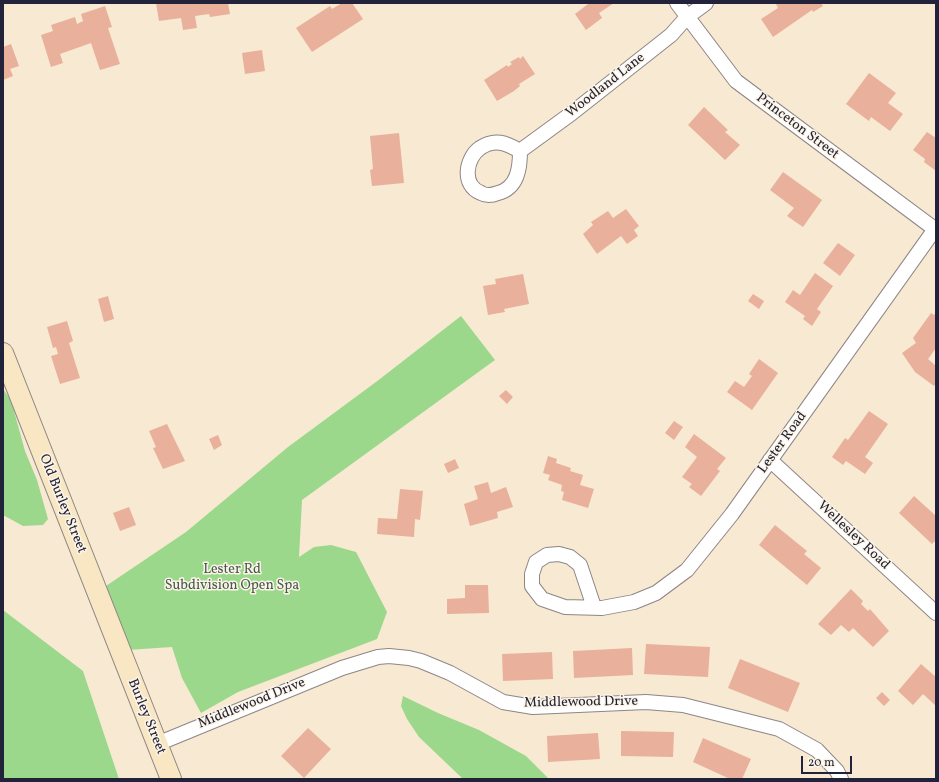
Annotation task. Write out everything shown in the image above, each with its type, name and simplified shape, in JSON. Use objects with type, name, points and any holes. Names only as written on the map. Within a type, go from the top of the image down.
[{"type":"main road","name":"Old Burley Street","points":[[3,353],[122,655]]},
{"type":"main road","name":"Burley Street","points":[[122,655],[171,779]]},
{"type":"street","name":"Princeton Street","points":[[677,3],[736,81],[936,229]]},
{"type":"street","name":"Woodland Lane","points":[[520,151],[572,113],[671,35],[687,17],[706,3]]},
{"type":"street","name":"Lester Road","points":[[594,608],[580,565],[570,557],[559,554],[547,555],[536,562],[532,574],[532,586],[542,599],[565,607],[594,608],[602,608],[634,602],[656,593],[686,570],[732,514],[936,229]]},
{"type":"street","name":"Wellesley Road","points":[[770,460],[936,612]]},
{"type":"street","name":"Middlewood Drive","points":[[157,744],[342,668],[371,658],[389,656],[420,660],[450,673],[503,702],[533,707],[646,702],[683,705],[779,729],[817,750],[836,771],[841,779]]},
{"type":"green space","name":"Lester Rd Subdivision Open Spa","points":[[461,316],[495,360],[302,500],[299,557],[314,547],[331,545],[356,552],[387,612],[377,639],[238,692],[201,713],[182,678],[172,647],[127,650],[103,588],[186,532],[288,447],[376,382]]},
{"type":"green space","points":[[3,389],[11,400],[25,451],[37,480],[48,519],[43,525],[23,526],[3,515]]},
{"type":"green space","points":[[3,610],[83,671],[119,779],[3,779]]},
{"type":"green space","points":[[403,696],[438,713],[479,730],[526,756],[549,779],[463,779],[419,737],[407,719],[401,706]]},
{"type":"building","points":[[156,3],[228,3],[230,14],[210,17],[209,14],[195,16],[197,28],[183,30],[181,18],[159,21]]},
{"type":"building","points":[[342,3],[352,3],[363,19],[312,52],[296,28],[330,6],[332,9]]},
{"type":"building","points":[[588,3],[614,3],[599,13],[602,18],[586,30],[575,14]]},
{"type":"building","points":[[777,3],[821,3],[823,6],[813,12],[812,10],[773,37],[761,19],[778,8]]},
{"type":"building","points":[[105,6],[112,27],[108,28],[120,64],[100,70],[91,43],[60,54],[63,63],[51,67],[41,35],[53,31],[51,25],[75,17],[77,24],[83,21],[81,14]]},
{"type":"building","points":[[11,44],[19,66],[10,69],[13,76],[3,80],[3,47]]},
{"type":"building","points":[[262,50],[265,71],[245,74],[242,53]]},
{"type":"building","points":[[523,56],[535,74],[519,84],[520,86],[514,91],[497,101],[484,80],[507,65],[508,67],[512,64],[510,62],[519,57],[520,59]]},
{"type":"building","points":[[869,73],[896,93],[888,103],[903,114],[890,131],[871,117],[869,121],[846,104]]},
{"type":"building","points":[[704,107],[728,130],[725,132],[740,145],[725,160],[688,125]]},
{"type":"building","points":[[927,132],[936,138],[936,171],[924,162],[925,159],[913,150]]},
{"type":"building","points":[[399,133],[404,183],[372,186],[370,170],[373,169],[370,136]]},
{"type":"building","points":[[783,172],[822,200],[803,227],[787,216],[794,208],[770,190]]},
{"type":"building","points":[[626,209],[639,226],[634,230],[638,236],[627,244],[621,236],[597,254],[583,234],[593,225],[591,222],[608,211],[613,218]]},
{"type":"building","points":[[838,243],[855,255],[840,276],[823,263]]},
{"type":"building","points":[[815,273],[833,286],[817,309],[821,312],[812,326],[803,319],[805,316],[785,302],[793,290],[800,295]]},
{"type":"building","points":[[523,274],[529,304],[504,309],[505,312],[488,315],[483,286],[496,284],[495,279]]},
{"type":"building","points":[[753,294],[764,301],[759,309],[748,301]]},
{"type":"building","points":[[108,296],[114,319],[104,322],[98,299]]},
{"type":"building","points":[[936,312],[936,348],[928,359],[936,366],[936,383],[934,386],[915,372],[902,353],[916,343],[913,338],[931,313],[934,315]]},
{"type":"building","points":[[67,321],[73,341],[69,343],[80,378],[60,384],[51,356],[58,354],[56,347],[53,348],[47,327]]},
{"type":"building","points":[[759,359],[778,373],[752,410],[727,392],[735,381],[744,387],[752,376],[749,374]]},
{"type":"building","points":[[506,390],[513,397],[507,404],[499,396]]},
{"type":"building","points":[[869,411],[888,424],[865,457],[873,463],[865,474],[846,461],[843,465],[832,457],[845,438],[848,440]]},
{"type":"building","points":[[674,421],[683,427],[674,440],[665,433]]},
{"type":"building","points":[[167,424],[185,461],[163,469],[153,448],[156,447],[149,431]]},
{"type":"building","points":[[694,434],[726,458],[717,469],[720,471],[701,496],[689,487],[692,484],[682,477],[697,457],[685,447]]},
{"type":"building","points":[[218,435],[222,445],[214,450],[209,439]]},
{"type":"building","points":[[548,456],[557,459],[556,463],[571,468],[570,471],[583,475],[580,485],[594,489],[588,508],[562,500],[564,492],[561,491],[562,485],[548,480],[550,475],[543,473]]},
{"type":"building","points":[[455,459],[459,468],[448,473],[444,464]]},
{"type":"building","points":[[488,482],[491,493],[506,487],[513,507],[497,512],[498,518],[470,526],[464,504],[478,499],[474,486]]},
{"type":"building","points":[[400,489],[423,491],[420,520],[415,519],[414,537],[377,534],[378,518],[397,519]]},
{"type":"building","points":[[914,496],[936,516],[936,540],[932,544],[899,513]]},
{"type":"building","points":[[129,507],[136,525],[120,531],[113,513]]},
{"type":"building","points":[[775,525],[807,551],[804,554],[821,568],[807,585],[759,545]]},
{"type":"building","points":[[465,585],[488,585],[489,613],[447,614],[447,599],[465,598]]},
{"type":"building","points":[[851,589],[863,601],[861,604],[868,611],[870,609],[889,631],[873,647],[853,628],[849,632],[841,625],[831,635],[818,624]]},
{"type":"building","points":[[646,644],[710,647],[708,677],[644,674]]},
{"type":"building","points":[[632,648],[633,675],[574,678],[573,651]]},
{"type":"building","points":[[552,652],[553,679],[503,681],[502,654]]},
{"type":"building","points":[[740,659],[800,683],[788,712],[728,688]]},
{"type":"building","points":[[921,664],[936,677],[936,706],[923,694],[913,705],[898,691]]},
{"type":"building","points":[[882,692],[890,700],[884,706],[876,698]]},
{"type":"building","points":[[308,728],[331,749],[304,778],[281,756]]},
{"type":"building","points":[[621,731],[674,732],[673,757],[621,756]]},
{"type":"building","points":[[598,733],[600,759],[548,762],[547,736]]},
{"type":"building","points":[[703,738],[751,759],[742,779],[730,779],[693,762]]}]
